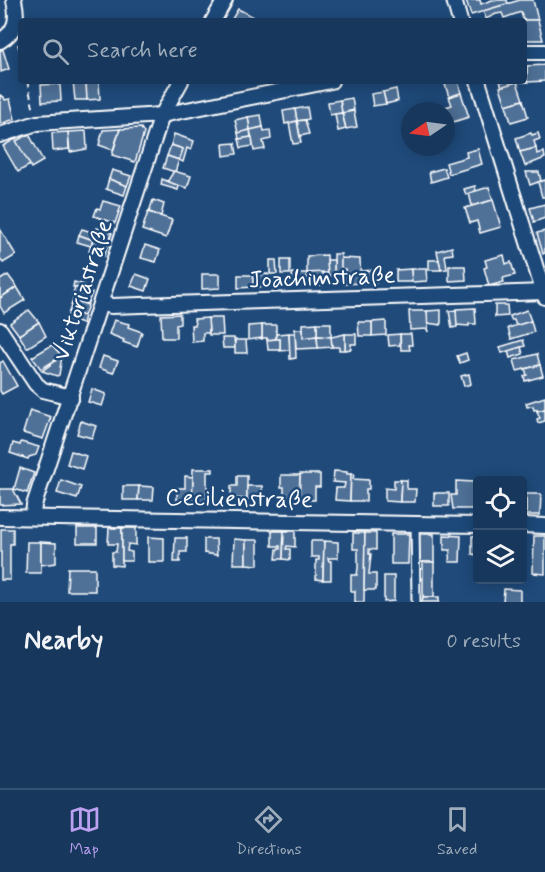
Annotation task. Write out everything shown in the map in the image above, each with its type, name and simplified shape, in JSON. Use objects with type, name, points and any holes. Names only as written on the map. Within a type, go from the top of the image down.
[{"type":"street","points":[[0,41],[7,37],[14,28],[17,19],[14,0]]},
{"type":"street","points":[[215,18],[225,0]]},
{"type":"street","points":[[453,0],[459,18]]},
{"type":"street","points":[[527,52],[545,52]]},
{"type":"street","name":"Viktoriastraße","points":[[33,516],[34,505],[162,115],[179,84]]},
{"type":"street","points":[[0,135],[37,123],[162,115],[316,84]]},
{"type":"street","points":[[479,84],[544,294]]},
{"type":"street","name":"Joachimstraße","points":[[101,303],[111,306],[544,294]]},
{"type":"street","points":[[0,330],[36,384],[43,390],[71,397]]},
{"type":"street","name":"Cecilienstraße","points":[[0,517],[473,525]]},
{"type":"street","points":[[527,525],[545,526]]},
{"type":"lane","points":[[415,524],[416,602]]},
{"type":"path","points":[[28,84],[37,123]]},
{"type":"building","points":[[466,0],[480,0],[481,4],[492,0],[507,0],[508,4],[471,15]]},
{"type":"building","points":[[520,0],[533,0],[538,20],[522,18],[521,12],[504,18],[502,13],[486,18],[483,11]]},
{"type":"building","points":[[238,9],[254,17],[254,18],[233,18]]},
{"type":"building","points":[[527,20],[538,20],[543,40],[527,40]]},
{"type":"building","points":[[0,50],[3,50],[9,69],[1,72]]},
{"type":"building","points":[[545,65],[545,81],[527,82],[527,66]]},
{"type":"building","points":[[60,84],[61,101],[42,102],[41,85]]},
{"type":"building","points":[[73,84],[86,84],[87,100],[75,100]]},
{"type":"building","points":[[86,84],[99,84],[100,99],[87,100]]},
{"type":"building","points":[[445,84],[459,84],[461,93],[449,97]]},
{"type":"building","points":[[518,84],[523,100],[506,105],[500,87]]},
{"type":"building","points":[[396,89],[398,101],[386,104],[383,92]]},
{"type":"building","points":[[383,92],[386,104],[373,106],[371,94]]},
{"type":"building","points":[[461,93],[469,117],[455,121],[455,102],[451,102],[449,97]]},
{"type":"building","points":[[0,95],[5,100],[10,99],[15,119],[0,124]]},
{"type":"building","points":[[352,98],[354,110],[342,113],[340,100]]},
{"type":"building","points":[[340,100],[342,113],[330,115],[328,102]]},
{"type":"building","points":[[523,100],[528,117],[511,122],[506,105]]},
{"type":"building","points":[[307,107],[309,119],[297,121],[295,109]]},
{"type":"building","points":[[295,109],[297,121],[285,124],[283,111]]},
{"type":"building","points":[[354,111],[357,127],[346,129],[342,113]]},
{"type":"building","points":[[342,113],[346,129],[338,131],[335,114]]},
{"type":"building","points":[[261,115],[263,127],[250,130],[248,117]]},
{"type":"building","points":[[248,117],[250,130],[238,133],[235,120]]},
{"type":"building","points":[[305,120],[309,134],[300,136],[297,121]]},
{"type":"building","points":[[297,121],[301,143],[293,144],[289,123]]},
{"type":"building","points":[[263,127],[264,131],[270,130],[271,139],[263,141],[265,149],[254,151],[250,130]]},
{"type":"building","points":[[141,128],[144,133],[135,162],[112,155],[120,129]]},
{"type":"building","points":[[120,129],[113,150],[99,145],[103,130]]},
{"type":"building","points":[[250,130],[251,137],[239,139],[238,133]]},
{"type":"building","points":[[86,131],[87,149],[70,152],[68,132]]},
{"type":"building","points":[[68,132],[69,149],[53,151],[52,133]]},
{"type":"building","points":[[531,133],[532,135],[538,133],[540,139],[534,141],[536,148],[520,152],[516,138]]},
{"type":"building","points":[[29,134],[43,161],[31,168],[16,141]]},
{"type":"building","points":[[174,134],[194,141],[191,150],[187,148],[183,162],[179,160],[183,149],[171,145]]},
{"type":"building","points":[[252,137],[253,146],[241,148],[239,139]]},
{"type":"building","points":[[15,139],[30,165],[18,172],[3,146]]},
{"type":"building","points":[[235,143],[237,154],[224,156],[223,144]]},
{"type":"building","points":[[171,145],[183,149],[179,160],[167,156]]},
{"type":"building","points":[[536,148],[537,154],[544,152],[545,158],[525,166],[520,152]]},
{"type":"building","points":[[478,149],[482,164],[449,174],[446,163],[467,157],[466,152]]},
{"type":"building","points":[[167,156],[179,160],[175,172],[163,168]]},
{"type":"building","points":[[444,168],[447,177],[431,182],[429,172]]},
{"type":"building","points":[[112,170],[131,176],[127,186],[109,179]]},
{"type":"building","points":[[174,171],[191,176],[187,188],[167,182]]},
{"type":"building","points":[[526,172],[539,172],[541,181],[530,185]]},
{"type":"building","points":[[109,179],[127,186],[124,195],[106,189]]},
{"type":"building","points":[[162,179],[179,186],[178,190],[161,185]]},
{"type":"building","points":[[545,180],[545,197],[542,197],[538,182]]},
{"type":"building","points":[[475,186],[476,191],[466,195],[464,189]]},
{"type":"building","points":[[489,187],[493,200],[472,206],[469,193]]},
{"type":"building","points":[[153,200],[164,204],[161,216],[149,212]]},
{"type":"building","points":[[493,200],[501,227],[480,233],[477,221],[470,223],[465,208]]},
{"type":"building","points":[[103,201],[121,206],[115,223],[94,216]]},
{"type":"building","points":[[545,204],[545,218],[534,222],[530,208]]},
{"type":"building","points":[[148,212],[172,220],[166,238],[142,230]]},
{"type":"building","points":[[97,228],[112,233],[108,244],[93,240]]},
{"type":"building","points":[[0,229],[16,255],[3,263],[0,259]]},
{"type":"building","points":[[82,229],[92,232],[93,240],[79,235]]},
{"type":"building","points":[[545,231],[545,253],[543,254],[537,233]]},
{"type":"building","points":[[79,235],[93,240],[91,246],[77,242]]},
{"type":"building","points":[[93,240],[108,244],[104,256],[89,251]]},
{"type":"building","points":[[145,245],[160,250],[156,262],[141,258]]},
{"type":"building","points":[[452,247],[453,254],[445,255],[447,269],[441,270],[437,251]]},
{"type":"building","points":[[334,254],[341,254],[342,274],[334,274]]},
{"type":"building","points":[[327,255],[328,273],[307,273],[307,256]]},
{"type":"building","points":[[504,255],[506,264],[511,262],[515,275],[503,278],[504,282],[489,286],[484,268],[487,267],[485,260]]},
{"type":"building","points":[[341,258],[360,259],[361,283],[345,284],[345,269],[341,269]]},
{"type":"building","points":[[270,260],[276,260],[277,274],[270,274]]},
{"type":"building","points":[[281,260],[290,260],[290,274],[281,274]]},
{"type":"building","points":[[327,260],[334,260],[334,276],[328,275]]},
{"type":"building","points":[[429,260],[439,260],[441,270],[429,270]]},
{"type":"building","points":[[449,266],[465,266],[466,280],[449,281]]},
{"type":"building","points":[[411,269],[412,282],[396,282],[396,270]]},
{"type":"building","points":[[411,269],[426,269],[427,281],[412,282]]},
{"type":"building","points":[[375,270],[376,283],[361,283],[360,271]]},
{"type":"building","points":[[323,272],[323,285],[308,285],[307,273]]},
{"type":"building","points":[[292,273],[307,273],[308,285],[293,286]]},
{"type":"building","points":[[136,274],[150,279],[146,291],[131,286]]},
{"type":"building","points":[[202,274],[220,274],[220,288],[202,289]]},
{"type":"building","points":[[268,274],[268,287],[253,287],[253,275]]},
{"type":"building","points":[[8,275],[17,287],[0,298],[0,280]]},
{"type":"building","points":[[238,275],[253,275],[253,287],[238,288]]},
{"type":"building","points":[[74,282],[85,285],[83,290],[73,287]]},
{"type":"building","points":[[17,287],[25,300],[4,313],[0,306],[0,298]]},
{"type":"building","points":[[75,287],[92,293],[88,303],[73,300]]},
{"type":"building","points":[[73,300],[88,305],[84,316],[69,312]]},
{"type":"building","points":[[495,305],[507,305],[508,316],[495,317]]},
{"type":"building","points":[[475,308],[476,324],[456,325],[456,309]]},
{"type":"building","points":[[29,310],[39,322],[19,335],[10,323]]},
{"type":"building","points":[[441,310],[441,325],[427,323],[427,311]]},
{"type":"building","points":[[456,310],[457,327],[452,328],[449,311]]},
{"type":"building","points":[[527,310],[531,321],[516,326],[510,316]]},
{"type":"building","points":[[409,311],[427,311],[428,332],[427,329],[410,330]]},
{"type":"building","points":[[69,312],[84,316],[82,324],[67,319]]},
{"type":"building","points":[[180,314],[180,324],[176,325],[176,338],[162,338],[161,315]]},
{"type":"building","points":[[208,318],[222,318],[223,335],[209,335]]},
{"type":"building","points":[[208,318],[209,333],[203,333],[203,341],[192,342],[191,325],[195,325],[194,319]]},
{"type":"building","points":[[114,320],[129,324],[128,327],[142,332],[137,347],[109,334]]},
{"type":"building","points":[[386,321],[386,335],[372,336],[372,322]]},
{"type":"building","points":[[531,321],[534,332],[511,339],[508,328]]},
{"type":"building","points":[[39,322],[46,336],[27,348],[19,335]]},
{"type":"building","points":[[358,322],[372,322],[372,336],[359,336]]},
{"type":"building","points":[[317,323],[331,323],[331,337],[317,336]]},
{"type":"building","points":[[317,323],[317,336],[303,338],[303,324]]},
{"type":"building","points":[[262,325],[276,325],[276,339],[262,338]]},
{"type":"building","points":[[262,325],[262,338],[248,340],[248,326]]},
{"type":"building","points":[[295,329],[303,329],[303,338],[317,336],[318,348],[296,349]]},
{"type":"building","points":[[289,333],[290,350],[280,351],[280,339],[276,339],[276,334]]},
{"type":"building","points":[[289,333],[295,333],[296,358],[290,359]]},
{"type":"building","points":[[345,334],[356,334],[356,344],[351,344],[351,349],[345,350]]},
{"type":"building","points":[[345,334],[345,350],[332,347],[331,337]]},
{"type":"building","points":[[400,334],[411,334],[410,350],[401,350]]},
{"type":"building","points":[[400,334],[400,345],[389,346],[388,335]]},
{"type":"building","points":[[317,336],[331,337],[332,347],[318,348]]},
{"type":"building","points":[[222,338],[234,338],[235,348],[223,348]]},
{"type":"building","points":[[280,339],[280,350],[268,350],[267,340]]},
{"type":"building","points":[[235,340],[246,340],[247,353],[235,353]]},
{"type":"building","points":[[523,340],[525,346],[502,353],[500,347]]},
{"type":"building","points":[[52,345],[62,356],[41,369],[32,357]]},
{"type":"building","points":[[521,347],[523,354],[510,358],[508,351]]},
{"type":"building","points":[[466,353],[468,360],[460,363],[457,356]]},
{"type":"building","points":[[537,354],[540,365],[517,371],[514,360]]},
{"type":"building","points":[[62,356],[59,375],[42,371]]},
{"type":"building","points":[[103,356],[118,361],[113,373],[99,368]]},
{"type":"building","points":[[3,361],[17,386],[2,394],[0,391],[0,363]]},
{"type":"building","points":[[540,365],[543,376],[525,381],[524,376],[527,375],[525,369]]},
{"type":"building","points":[[469,374],[471,384],[464,386],[461,376]]},
{"type":"building","points":[[92,389],[106,394],[102,406],[88,402]]},
{"type":"building","points":[[545,397],[545,409],[537,411],[533,406],[527,407],[526,403]]},
{"type":"building","points":[[545,409],[545,421],[538,423],[537,419],[540,418],[537,411]]},
{"type":"building","points":[[30,410],[51,417],[43,439],[23,433]]},
{"type":"building","points":[[81,421],[96,426],[92,438],[77,434]]},
{"type":"building","points":[[21,442],[39,447],[36,455],[28,459],[10,453],[13,443],[20,445]]},
{"type":"building","points":[[71,451],[86,456],[82,469],[67,464]]},
{"type":"building","points":[[20,468],[34,473],[27,493],[14,489]]},
{"type":"building","points":[[193,469],[213,469],[213,472],[207,472],[207,502],[192,501]]},
{"type":"building","points":[[334,471],[351,474],[350,501],[335,500],[336,488],[344,488],[345,483],[333,482]]},
{"type":"building","points":[[300,474],[320,474],[320,487],[315,487],[315,500],[299,500]]},
{"type":"building","points":[[351,474],[354,474],[353,479],[369,480],[366,501],[350,501]]},
{"type":"building","points":[[281,475],[300,475],[299,500],[284,500]]},
{"type":"building","points":[[185,476],[193,477],[192,501],[177,501],[177,488],[185,488]]},
{"type":"building","points":[[237,476],[247,476],[247,499],[231,498],[231,486],[237,486]]},
{"type":"building","points":[[61,480],[81,487],[77,499],[57,493]]},
{"type":"building","points":[[394,480],[401,480],[400,502],[385,501],[385,488],[394,489]]},
{"type":"building","points":[[401,480],[407,480],[407,489],[416,489],[415,502],[400,502]]},
{"type":"building","points":[[456,481],[473,482],[473,509],[453,509],[451,495],[456,495]]},
{"type":"building","points":[[123,486],[139,486],[138,500],[123,500]]},
{"type":"building","points":[[139,486],[154,487],[153,500],[138,500]]},
{"type":"building","points":[[247,486],[262,486],[262,499],[247,499]]},
{"type":"building","points":[[0,489],[13,489],[21,504],[0,505]]},
{"type":"building","points":[[434,493],[449,493],[449,506],[434,506]]},
{"type":"building","points":[[527,494],[541,494],[540,515],[527,515]]},
{"type":"building","points":[[77,528],[97,528],[97,543],[77,543]]},
{"type":"building","points":[[109,528],[122,528],[122,566],[112,565],[112,552],[116,552],[117,544],[108,544]]},
{"type":"building","points":[[122,528],[136,528],[136,545],[128,544],[127,551],[132,552],[132,561],[122,561]]},
{"type":"building","points":[[1,529],[13,529],[13,544],[10,544],[10,580],[1,580]]},
{"type":"building","points":[[272,531],[284,531],[283,559],[276,559],[277,549],[280,549],[280,546],[272,546]]},
{"type":"building","points":[[284,531],[295,531],[295,547],[287,546],[286,549],[290,549],[290,560],[283,559]]},
{"type":"building","points":[[353,533],[365,533],[364,602],[355,602],[355,591],[351,591],[351,575],[357,575],[358,568],[358,549],[353,549]]},
{"type":"building","points":[[365,533],[376,533],[376,550],[369,549],[369,554],[371,554],[369,574],[376,574],[376,590],[364,590]]},
{"type":"building","points":[[391,534],[409,534],[408,564],[391,564]]},
{"type":"building","points":[[419,534],[434,534],[434,562],[419,562]]},
{"type":"building","points":[[444,535],[461,536],[460,562],[449,562],[450,550],[444,550]]},
{"type":"building","points":[[534,536],[545,536],[545,574],[533,573]]},
{"type":"building","points":[[148,537],[164,538],[164,562],[148,562]]},
{"type":"building","points":[[175,538],[187,538],[187,552],[180,552],[180,562],[174,562]]},
{"type":"building","points":[[204,539],[216,539],[217,555],[204,553]]},
{"type":"building","points":[[234,539],[246,540],[246,564],[233,564]]},
{"type":"building","points":[[246,540],[258,540],[258,565],[246,564]]},
{"type":"building","points":[[311,541],[324,541],[323,580],[316,579],[316,560],[319,560],[319,557],[311,557]]},
{"type":"building","points":[[324,541],[338,542],[338,558],[328,558],[331,561],[331,580],[323,580]]},
{"type":"building","points":[[27,542],[41,542],[41,573],[26,573]]},
{"type":"building","points":[[41,542],[56,543],[56,563],[41,565]]},
{"type":"building","points":[[423,562],[434,562],[434,597],[423,597]]},
{"type":"building","points":[[68,568],[95,568],[95,591],[67,591]]},
{"type":"building","points":[[384,576],[394,576],[394,601],[384,602]]},
{"type":"building","points":[[504,589],[520,590],[520,602],[503,602]]},
{"type":"building","points":[[423,597],[439,597],[439,602],[422,602]]}]
